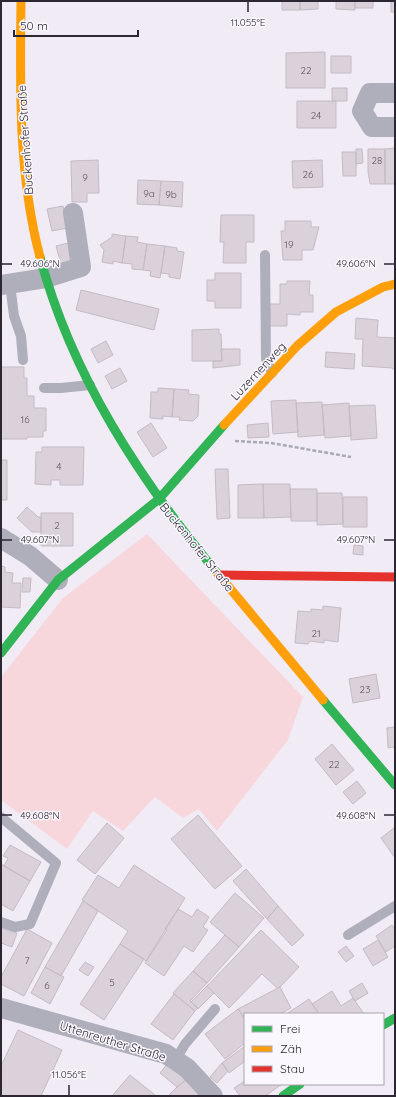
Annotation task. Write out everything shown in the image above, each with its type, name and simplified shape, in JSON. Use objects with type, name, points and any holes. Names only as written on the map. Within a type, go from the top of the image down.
[{"type":"street","name":"Buckenhofer Straße","points":[[21,1],[21,122],[26,179],[34,231],[46,278],[63,330],[90,385],[133,460],[160,499],[220,575],[386,769],[395,785]]},
{"type":"street","points":[[395,93],[370,93],[362,111],[372,128],[395,128]]},
{"type":"street","points":[[6,284],[46,278],[81,267],[73,213]]},
{"type":"street","name":"Luzernenweg","points":[[1,653],[58,580],[160,499],[215,435],[297,346],[336,312],[383,287],[395,284]]},
{"type":"street","points":[[1,538],[30,556],[58,580]]},
{"type":"street","points":[[220,575],[395,577]]},
{"type":"street","name":"Uttenreuther Straße","points":[[1,1008],[166,1054],[187,1068],[213,1096]]},
{"type":"street","points":[[384,1024],[395,1018]]},
{"type":"street","points":[[283,1096],[299,1085]]},
{"type":"lane","points":[[265,255],[266,359],[272,373]]},
{"type":"lane","points":[[6,284],[21,336],[23,360]]},
{"type":"lane","points":[[44,388],[90,385]]},
{"type":"lane","points":[[1,817],[56,863],[30,924],[15,927],[1,922]]},
{"type":"lane","points":[[348,935],[395,906]]},
{"type":"lane","points":[[175,1061],[186,1044],[215,1010]]},
{"type":"path","points":[[215,435],[223,441],[270,442],[351,457]]},
{"type":"shaded area","points":[[147,534],[303,697],[288,740],[217,831],[199,809],[183,818],[155,797],[123,831],[93,811],[67,849],[1,800],[1,677],[63,598]]},
{"type":"building","points":[[282,1],[300,1],[300,10],[282,10]]},
{"type":"building","points":[[300,1],[318,1],[318,9],[300,10]]},
{"type":"building","points":[[336,1],[355,1],[355,10],[336,9]]},
{"type":"building","points":[[355,1],[373,1],[373,8],[355,8]]},
{"type":"building","points":[[391,1],[395,1],[395,12],[391,12]]},
{"type":"building","points":[[325,52],[325,88],[286,88],[286,53]]},
{"type":"building","points":[[331,56],[351,56],[351,73],[331,73]]},
{"type":"building","points":[[332,88],[347,88],[347,101],[332,101]]},
{"type":"building","points":[[297,101],[336,101],[336,128],[297,128]]},
{"type":"building","points":[[395,148],[395,184],[385,184],[385,149]]},
{"type":"building","points":[[356,149],[362,149],[363,163],[356,164]]},
{"type":"building","points":[[368,149],[385,149],[385,184],[370,184],[368,171]]},
{"type":"building","points":[[342,152],[356,152],[356,176],[343,176]]},
{"type":"building","points":[[98,160],[99,193],[87,193],[87,202],[72,202],[71,161]]},
{"type":"building","points":[[322,160],[323,187],[293,188],[292,161]]},
{"type":"building","points":[[138,180],[161,181],[159,205],[137,204]]},
{"type":"building","points":[[161,181],[183,182],[182,207],[159,205]]},
{"type":"building","points":[[63,206],[67,228],[52,231],[47,209]]},
{"type":"building","points":[[221,215],[254,215],[254,242],[246,242],[246,263],[223,263],[224,242],[220,242]]},
{"type":"building","points":[[285,221],[311,221],[311,227],[319,227],[313,250],[302,250],[302,260],[283,260],[281,231],[285,231]]},
{"type":"building","points":[[112,234],[126,236],[122,263],[113,261],[113,264],[102,262],[104,250],[100,245],[112,237]]},
{"type":"building","points":[[126,236],[138,237],[137,242],[147,244],[143,270],[132,269],[132,264],[122,263]]},
{"type":"building","points":[[72,242],[77,263],[62,267],[56,246]]},
{"type":"building","points":[[147,244],[165,246],[160,278],[150,276],[151,271],[143,270]]},
{"type":"building","points":[[165,246],[177,248],[177,251],[184,252],[180,279],[169,277],[169,274],[161,273]]},
{"type":"building","points":[[215,273],[241,273],[241,308],[215,308],[215,301],[207,301],[207,280],[215,280]]},
{"type":"building","points":[[287,281],[310,281],[309,295],[313,295],[313,312],[300,312],[300,315],[287,314],[287,326],[270,326],[270,304],[280,304],[280,284],[287,284]]},
{"type":"building","points":[[81,290],[159,309],[154,330],[76,310]]},
{"type":"building","points":[[356,318],[378,320],[377,337],[395,338],[395,370],[392,368],[362,366],[363,339],[355,339]]},
{"type":"building","points":[[219,329],[219,334],[221,334],[222,361],[192,361],[192,330]]},
{"type":"building","points":[[106,341],[113,355],[98,363],[91,349]]},
{"type":"building","points":[[221,349],[240,349],[240,365],[213,368],[213,361],[222,361]]},
{"type":"building","points":[[326,352],[355,354],[354,369],[325,367]]},
{"type":"building","points":[[1,367],[24,367],[24,378],[27,378],[27,396],[34,396],[34,408],[46,408],[46,431],[43,431],[43,437],[27,437],[27,439],[1,439]]},
{"type":"building","points":[[120,368],[127,381],[112,389],[105,376]]},
{"type":"building","points":[[158,388],[174,389],[172,417],[163,416],[163,419],[150,418],[151,392],[158,392]]},
{"type":"building","points":[[174,389],[189,390],[188,394],[199,395],[198,416],[193,421],[179,420],[180,417],[172,417]]},
{"type":"building","points":[[296,400],[298,432],[273,434],[271,401]]},
{"type":"building","points":[[322,402],[324,435],[298,437],[296,403]]},
{"type":"building","points":[[349,403],[351,436],[325,438],[322,405]]},
{"type":"building","points":[[375,405],[377,438],[351,440],[349,406]]},
{"type":"building","points":[[151,423],[167,448],[153,457],[137,432]]},
{"type":"building","points":[[268,423],[269,437],[248,438],[247,425]]},
{"type":"building","points":[[42,447],[84,447],[83,485],[60,485],[60,480],[51,480],[51,485],[35,484],[36,452],[42,452]]},
{"type":"building","points":[[1,460],[7,460],[7,500],[1,500]]},
{"type":"building","points":[[215,469],[228,469],[230,518],[217,519]]},
{"type":"building","points":[[263,484],[290,484],[291,517],[264,518]]},
{"type":"building","points":[[263,484],[264,518],[238,518],[238,485]]},
{"type":"building","points":[[290,489],[317,489],[317,521],[291,521]]},
{"type":"building","points":[[317,493],[342,493],[343,524],[317,525]]},
{"type":"building","points":[[343,497],[367,497],[367,527],[343,527]]},
{"type":"building","points":[[27,507],[38,517],[41,517],[41,532],[32,532],[17,518]]},
{"type":"building","points":[[41,513],[73,513],[73,546],[41,546]]},
{"type":"building","points":[[354,545],[363,546],[363,555],[353,554]]},
{"type":"building","points":[[1,566],[5,567],[5,572],[13,573],[12,583],[21,583],[20,608],[1,607]]},
{"type":"building","points":[[23,578],[31,578],[30,592],[22,592]]},
{"type":"building","points":[[323,606],[341,608],[338,642],[324,640],[324,643],[310,641],[308,644],[295,643],[298,611],[311,612],[311,609],[323,610]]},
{"type":"building","points":[[376,674],[380,698],[353,703],[349,679]]},
{"type":"building","points":[[395,727],[395,747],[388,748],[387,728]]},
{"type":"building","points":[[332,744],[354,770],[336,785],[315,759]]},
{"type":"building","points":[[357,781],[366,793],[353,804],[343,792]]},
{"type":"building","points":[[198,815],[242,866],[215,889],[171,839]]},
{"type":"building","points":[[107,823],[124,838],[95,874],[77,860]]},
{"type":"building","points":[[395,827],[395,858],[381,838]]},
{"type":"building","points":[[10,845],[41,862],[30,881],[4,866],[8,858],[3,856]]},
{"type":"building","points":[[1,864],[30,881],[13,911],[1,904]]},
{"type":"building","points":[[134,865],[185,898],[146,961],[120,944],[128,931],[82,900],[98,875],[119,888]]},
{"type":"building","points":[[246,869],[278,906],[267,919],[233,881]]},
{"type":"building","points":[[235,893],[264,918],[239,947],[210,922]]},
{"type":"building","points":[[83,901],[98,911],[61,976],[45,967]]},
{"type":"building","points":[[278,906],[304,935],[292,946],[267,919]]},
{"type":"building","points":[[178,909],[192,917],[197,909],[209,917],[203,927],[208,930],[193,952],[184,946],[164,976],[145,963],[167,930],[165,929]]},
{"type":"building","points":[[392,925],[395,930],[395,946],[386,952],[376,936]]},
{"type":"building","points":[[1,928],[17,933],[12,947],[1,943]]},
{"type":"building","points":[[27,929],[52,943],[24,996],[1,984],[1,977]]},
{"type":"building","points":[[261,930],[299,967],[280,987],[277,988],[262,974],[229,1008],[207,986]]},
{"type":"building","points":[[225,935],[239,947],[207,983],[193,971]]},
{"type":"building","points":[[378,940],[388,957],[373,966],[363,949]]},
{"type":"building","points":[[120,944],[144,959],[104,1020],[80,1004]]},
{"type":"building","points":[[346,946],[354,956],[346,962],[338,952]]},
{"type":"building","points":[[85,962],[94,967],[88,976],[79,970]]},
{"type":"building","points":[[45,967],[64,977],[50,1004],[31,993]]},
{"type":"building","points":[[193,971],[207,983],[190,1001],[198,1008],[195,1011],[173,993]]},
{"type":"building","points":[[362,983],[368,993],[355,1001],[349,991]]},
{"type":"building","points":[[207,986],[214,993],[198,1009],[191,1002]]},
{"type":"building","points":[[280,987],[291,1008],[282,1013],[244,1013],[244,1018],[238,1009]]},
{"type":"building","points":[[332,991],[341,1006],[353,998],[363,1013],[318,1013],[312,1004]]},
{"type":"building","points":[[174,994],[195,1011],[173,1040],[151,1024]]},
{"type":"building","points":[[309,999],[318,1013],[288,1013]]},
{"type":"building","points":[[238,1009],[244,1018],[244,1044],[225,1059],[205,1034]]},
{"type":"building","points":[[18,1030],[62,1050],[41,1096],[1,1096],[1,1066]]},
{"type":"building","points":[[244,1047],[244,1062],[229,1073],[222,1063]]},
{"type":"building","points":[[222,1063],[228,1071],[217,1083],[210,1077]]},
{"type":"building","points":[[167,1064],[186,1080],[177,1087],[160,1073]]},
{"type":"building","points":[[130,1075],[155,1095],[112,1096]]},
{"type":"building","points":[[186,1080],[201,1096],[168,1096],[177,1087]]},
{"type":"building","points":[[244,1082],[244,1085],[281,1085],[265,1096],[240,1096],[234,1088]]},
{"type":"traffic: fast","points":[[40,257],[70,344],[112,425],[162,502],[218,574]]},
{"type":"traffic: fast","points":[[1,653],[58,580],[159,499],[224,425]]},
{"type":"traffic: fast","points":[[323,700],[395,785]]},
{"type":"traffic: fast","points":[[384,1024],[395,1018]]},
{"type":"traffic: fast","points":[[283,1096],[299,1085]]},
{"type":"traffic: slow","points":[[21,1],[20,65],[24,162],[33,226],[40,257]]},
{"type":"traffic: slow","points":[[224,425],[297,346],[336,312],[383,287],[395,284]]},
{"type":"traffic: slow","points":[[218,574],[323,700]]},
{"type":"traffic: jam","points":[[220,575],[395,577]]}]
